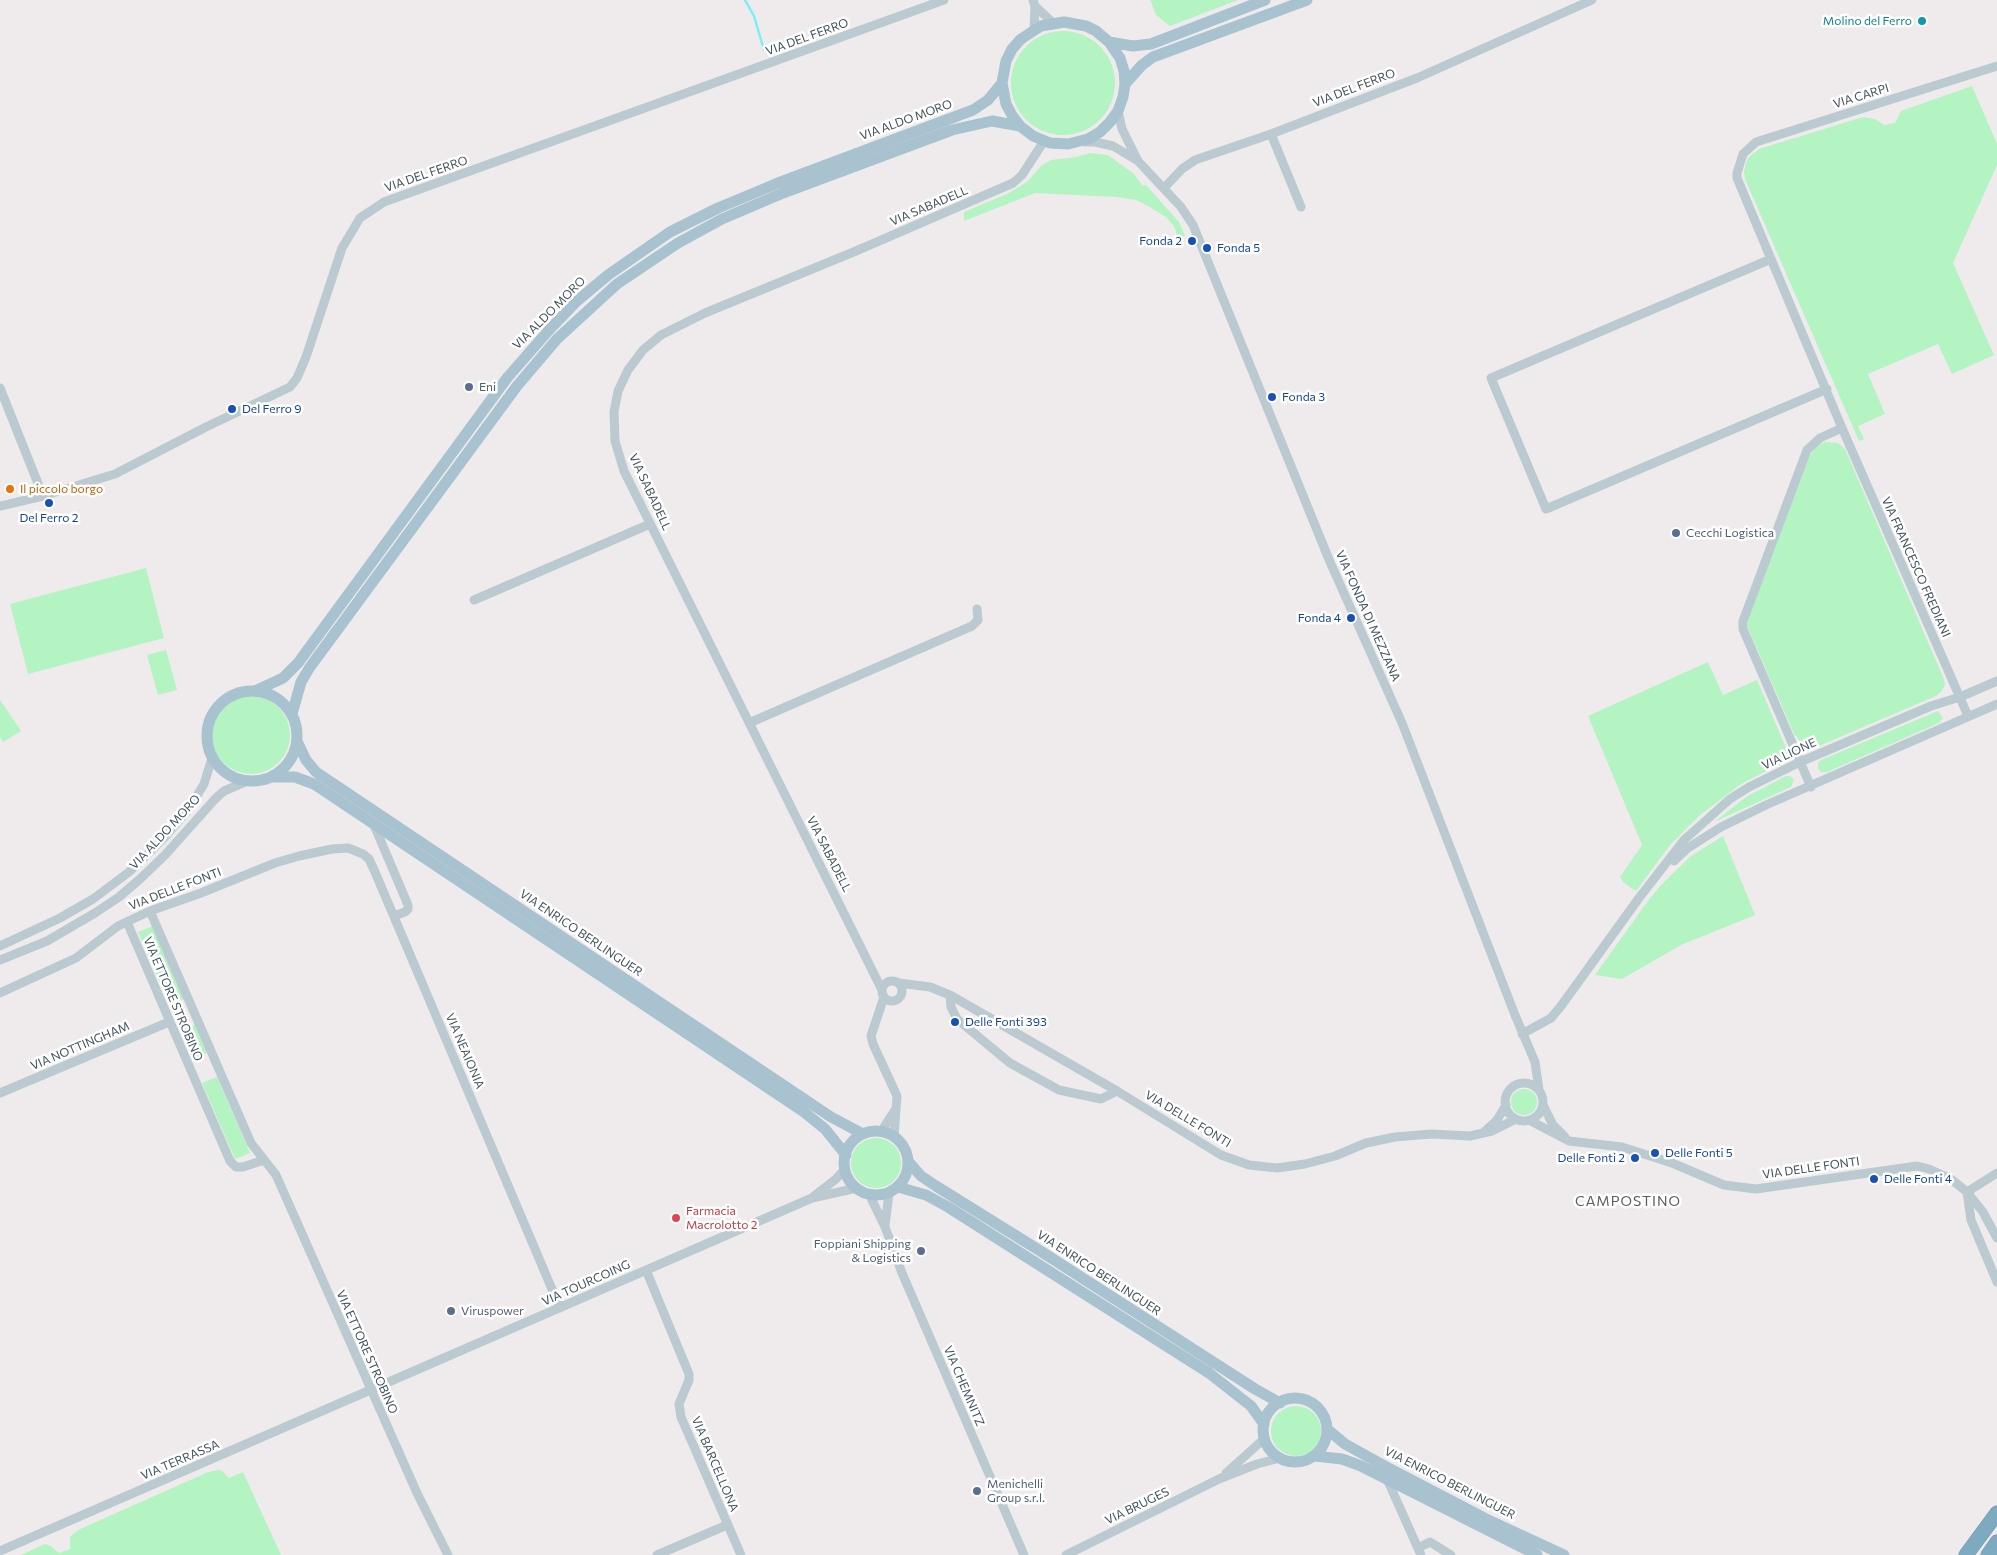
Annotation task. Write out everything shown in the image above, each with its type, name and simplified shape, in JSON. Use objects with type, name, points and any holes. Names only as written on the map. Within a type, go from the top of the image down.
[{"type":"highway","points":[[1966,1555],[1997,1513]]},
{"type":"highway","points":[[1988,1555],[1997,1542]]},
{"type":"main road","name":"VIA ALDO MORO","points":[[1109,42],[1133,46],[1151,44],[1265,0]]},
{"type":"main road","name":"VIA ALDO MORO","points":[[1125,84],[1142,65],[1153,57],[1307,0]]},
{"type":"main road","name":"VIA ALDO MORO","points":[[1052,22],[1070,22],[1096,31],[1109,42],[1122,64],[1125,84],[1118,111],[1100,132],[1088,139],[1075,143],[1056,144],[1033,136],[1020,126],[1009,111],[1002,83],[1006,62],[1012,49],[1021,39],[1034,29],[1052,22]]},
{"type":"main road","name":"VIA ALDO MORO","points":[[255,691],[278,682],[289,673],[507,378],[577,301],[608,275],[670,232],[718,208],[778,183],[973,110],[988,100],[1002,83]]},
{"type":"main road","name":"VIA ALDO MORO","points":[[292,714],[301,682],[310,667],[517,386],[558,339],[617,284],[678,243],[722,218],[783,193],[952,130],[982,122],[1006,122],[1020,126]]},
{"type":"main road","points":[[255,691],[276,697],[292,714],[296,727],[297,741],[294,752],[289,762],[272,777],[245,782],[224,772],[212,758],[207,743],[207,727],[214,712],[231,696],[255,691]]},
{"type":"main road","name":"VIA ENRICO BERLINGUER","points":[[297,741],[306,760],[316,772],[830,1117],[863,1134]]},
{"type":"main road","name":"VIA ENRICO BERLINGUER","points":[[272,777],[305,780],[374,824],[804,1112],[825,1128],[846,1155]]},
{"type":"main road","points":[[857,1188],[850,1182],[845,1169],[846,1155],[852,1143],[863,1134],[881,1132],[894,1137]]},
{"type":"main road","name":"VIA ENRICO BERLINGUER","points":[[894,1137],[904,1147],[908,1161],[921,1176],[1261,1393],[1280,1403],[1299,1399],[1313,1404],[1323,1415],[1327,1429],[1344,1444],[1486,1519],[1564,1555]]},
{"type":"main road","points":[[893,1190],[906,1175],[908,1161]]},
{"type":"main road","name":"VIA ENRICO BERLINGUER","points":[[857,1188],[869,1194],[879,1195],[893,1190],[926,1195],[948,1207],[1209,1373],[1251,1406],[1264,1424]]},
{"type":"main road","points":[[1280,1403],[1270,1411],[1264,1424],[1265,1438],[1270,1449],[1280,1458]]},
{"type":"main road","points":[[1315,1456],[1323,1446],[1327,1429]]},
{"type":"main road","name":"VIA ENRICO BERLINGUER","points":[[1280,1458],[1299,1462],[1315,1456],[1348,1461],[1536,1555]]},
{"type":"street","name":"VIA DEL FERRO","points":[[0,506],[43,496],[115,474],[206,427],[290,387],[297,378],[306,357],[342,248],[360,218],[384,202],[944,0]]},
{"type":"street","name":"VIA DEL FERRO","points":[[1164,188],[1182,169],[1195,160],[1271,134],[1417,78],[1592,0]]},
{"type":"street","points":[[1034,3],[1052,22]]},
{"type":"street","points":[[1034,3],[1034,29]]},
{"type":"street","name":"VIA CARPI","points":[[1739,161],[1748,148],[1763,140],[1997,66]]},
{"type":"street","points":[[1118,111],[1122,129],[1138,161]]},
{"type":"street","points":[[1271,134],[1301,207]]},
{"type":"street","name":"VIA SABADELL","points":[[886,996],[624,471],[615,441],[614,412],[618,391],[628,370],[643,350],[661,335],[705,312],[856,251],[1013,183],[1026,170],[1044,141]]},
{"type":"street","points":[[1075,143],[1095,142],[1113,146],[1138,161],[1164,188]]},
{"type":"street","name":"VIA FRANCESCO FREDIANI","points":[[1739,161],[1737,178],[1842,428],[1968,716]]},
{"type":"street","name":"VIA FONDA DI MEZZANA","points":[[1164,188],[1181,207],[1193,225],[1330,562],[1402,723],[1522,1034],[1535,1062],[1539,1090]]},
{"type":"street","points":[[1771,260],[1491,378],[1546,509],[1827,389]]},
{"type":"street","points":[[0,388],[43,496]]},
{"type":"street","points":[[1811,786],[1743,629],[1743,621],[1807,450],[1820,438],[1842,428]]},
{"type":"street","points":[[474,600],[650,524]]},
{"type":"street","points":[[749,723],[972,626],[978,620],[977,609]]},
{"type":"street","name":"VIA LIONE","points":[[1522,1034],[1551,1018],[1684,840],[1714,812],[1748,787],[1800,762],[1930,706],[1960,697],[1997,681]]},
{"type":"street","name":"VIA LIONE","points":[[1657,876],[1688,848],[1721,827],[1997,704]]},
{"type":"street","name":"VIA ALDO MORO","points":[[0,946],[60,918],[93,899],[129,872],[189,810],[204,784],[212,758]]},
{"type":"street","name":"VIA ALDO MORO","points":[[0,960],[47,941],[95,913],[119,896],[165,855],[216,798],[224,791],[245,782]]},
{"type":"street","points":[[374,824],[408,905],[408,909],[405,912],[394,916]]},
{"type":"street","name":"VIA NEAIONIA","points":[[313,853],[348,848],[363,854],[369,860],[560,1308]]},
{"type":"street","name":"VIA DELLE FONTI","points":[[0,992],[76,958],[108,933],[150,911],[275,863],[313,853]]},
{"type":"street","name":"VIA ETTORE STROBINO","points":[[150,911],[251,1143],[276,1175],[416,1493],[448,1555]]},
{"type":"street","name":"VIA ETTORE STROBINO","points":[[127,922],[232,1164],[236,1167],[243,1167],[264,1160]]},
{"type":"street","points":[[874,971],[897,986]]},
{"type":"street","points":[[894,1137],[896,1092],[872,1040],[872,1031],[886,996],[884,986],[897,986]]},
{"type":"street","points":[[886,996],[898,999],[897,986]]},
{"type":"street","name":"VIA DELLE FONTI","points":[[897,986],[937,989],[950,995],[1117,1091],[1221,1155],[1249,1165],[1277,1168],[1305,1164],[1335,1156],[1366,1143],[1395,1137],[1430,1134],[1470,1136],[1492,1132],[1516,1119],[1529,1120],[1569,1141],[1622,1147],[1672,1163],[1724,1185],[1756,1189],[1918,1166],[1938,1172],[1951,1179],[1967,1192],[1983,1212],[1997,1238]]},
{"type":"street","points":[[950,995],[953,1012],[957,1019],[1010,1063],[1059,1090],[1101,1099],[1117,1091]]},
{"type":"street","name":"VIA NOTTINGHAM","points":[[0,1093],[169,1022]]},
{"type":"street","points":[[1516,1119],[1507,1110],[1507,1094],[1510,1090],[1524,1083],[1535,1062]]},
{"type":"street","points":[[1524,1083],[1535,1086],[1539,1090],[1543,1105],[1553,1125],[1569,1141]]},
{"type":"street","points":[[1483,1133],[1496,1120],[1506,1104]]},
{"type":"street","points":[[1529,1120],[1538,1115],[1543,1105]]},
{"type":"street","points":[[881,1132],[896,1110]]},
{"type":"street","name":"VIA TOURCOING","points":[[812,1198],[836,1179],[845,1169]]},
{"type":"street","points":[[1997,1173],[1967,1192],[1971,1220],[1997,1282]]},
{"type":"street","name":"VIA TOURCOING","points":[[370,1390],[812,1198],[857,1188]]},
{"type":"street","name":"VIA CHEMNITZ","points":[[885,1227],[893,1190]]},
{"type":"street","name":"VIA CHEMNITZ","points":[[869,1194],[885,1227],[902,1273],[1024,1555]]},
{"type":"street","name":"VIA BARCELLONA","points":[[646,1270],[689,1374],[689,1380],[679,1404],[679,1411],[741,1555]]},
{"type":"street","name":"VIA TERRASSA","points":[[0,1552],[370,1390]]},
{"type":"street","name":"VIA BRUGES","points":[[1219,1479],[1265,1438]]},
{"type":"street","name":"VIA BRUGES","points":[[1066,1555],[1219,1479],[1257,1464],[1280,1458]]},
{"type":"street","points":[[1387,1479],[1419,1551],[1430,1542],[1451,1555]]},
{"type":"street","points":[[657,1555],[727,1524]]},
{"type":"green space","points":[[1150,0],[1238,0],[1170,26],[1156,15]]},
{"type":"green space","points":[[1063,31],[1083,35],[1092,40],[1106,54],[1111,63],[1115,83],[1111,103],[1106,112],[1092,126],[1083,131],[1063,135],[1043,131],[1034,126],[1020,112],[1015,103],[1011,83],[1015,63],[1020,54],[1034,40],[1043,35]]},
{"type":"green space","points":[[1972,86],[1997,144],[1997,165],[1953,263],[1994,355],[1952,374],[1938,344],[1868,374],[1885,414],[1858,426],[1864,439],[1859,441],[1745,179],[1746,162],[1759,149],[1863,117],[1875,119],[1884,125],[1895,123],[1901,111]]},
{"type":"green space","points":[[1090,153],[1108,155],[1134,174],[1143,186],[1146,185],[1179,222],[1185,236],[1178,239],[1174,226],[1166,217],[1150,207],[1136,200],[1116,197],[1035,193],[964,221],[964,212],[1007,194],[1027,182],[1041,166],[1051,160]]},
{"type":"green space","points":[[1825,442],[1838,443],[1845,449],[1945,684],[1942,691],[1936,696],[1812,749],[1804,747],[1795,736],[1748,628],[1748,619],[1810,455],[1816,447]]},
{"type":"green space","points":[[146,568],[164,638],[28,674],[10,604]]},
{"type":"green space","points":[[166,650],[177,690],[158,695],[147,655]]},
{"type":"green space","points":[[1708,662],[1723,695],[1757,680],[1786,748],[1787,755],[1782,763],[1741,784],[1699,816],[1670,845],[1636,891],[1623,882],[1620,877],[1642,845],[1588,716]]},
{"type":"green space","points":[[251,696],[266,699],[279,707],[287,720],[290,735],[287,750],[279,763],[266,771],[251,774],[236,771],[223,763],[215,750],[212,735],[215,720],[223,707],[236,699]]},
{"type":"green space","points":[[0,700],[21,731],[3,742],[0,737]]},
{"type":"green space","points":[[1938,711],[1943,718],[1939,723],[1827,772],[1821,772],[1818,769],[1818,763],[1821,760]]},
{"type":"green space","points":[[1786,776],[1790,776],[1794,780],[1791,787],[1714,822],[1746,797]]},
{"type":"green space","points":[[1723,836],[1755,915],[1681,945],[1622,979],[1595,975],[1650,898],[1663,883],[1691,856]]},
{"type":"green space","points":[[153,926],[184,999],[169,1005],[138,932]]},
{"type":"green space","points":[[195,1025],[207,1053],[192,1059],[180,1031]]},
{"type":"green space","points":[[217,1077],[250,1153],[235,1159],[202,1083]]},
{"type":"green space","points":[[1524,1089],[1533,1093],[1537,1102],[1533,1111],[1524,1115],[1515,1111],[1511,1102],[1515,1093]]},
{"type":"green space","points":[[876,1138],[885,1140],[896,1149],[901,1163],[899,1172],[890,1183],[876,1188],[867,1186],[856,1177],[851,1163],[853,1154],[862,1143]]},
{"type":"green space","points":[[1296,1406],[1305,1408],[1316,1417],[1321,1431],[1319,1440],[1310,1451],[1296,1456],[1287,1454],[1276,1445],[1271,1431],[1273,1422],[1282,1411]]},
{"type":"green space","points":[[221,1470],[229,1478],[243,1472],[281,1555],[21,1555],[45,1544],[51,1546],[59,1553],[70,1549],[70,1537],[78,1530],[206,1473]]},
{"type":"waterway","points":[[745,0],[754,16],[764,50]]},
{"type":"place","name":"Molino del Ferro","points":[[1922,21]]},
{"type":"place","name":"Fonda 2","points":[[1192,241]]},
{"type":"place","name":"Fonda 5","points":[[1207,248]]},
{"type":"place","name":"Eni","points":[[469,387]]},
{"type":"place","name":"Fonda 3","points":[[1272,397]]},
{"type":"place","name":"Del Ferro 9","points":[[232,409]]},
{"type":"place","name":"Il piccolo borgo","points":[[10,489]]},
{"type":"place","name":"Del Ferro 2","points":[[49,503]]},
{"type":"place","name":"Cecchi Logistica","points":[[1676,533]]},
{"type":"place","name":"Fonda 4","points":[[1351,618]]},
{"type":"place","name":"Delle Fonti 393","points":[[955,1022]]},
{"type":"place","name":"Delle Fonti 5","points":[[1655,1153]]},
{"type":"place","name":"Delle Fonti 2","points":[[1635,1158]]},
{"type":"place","name":"Delle Fonti 4","points":[[1874,1179]]},
{"type":"place","name":"Farmacia Macrolotto 2","points":[[676,1218]]},
{"type":"place","name":"Foppiani Shipping & Logistics","points":[[921,1251]]},
{"type":"place","name":"Viruspower","points":[[451,1311]]},
{"type":"place","name":"Menichelli Group s.r.l.","points":[[977,1491]]},
{"type":"district","name":"CAMPOSTINO","points":[[1628,1201]]}]
